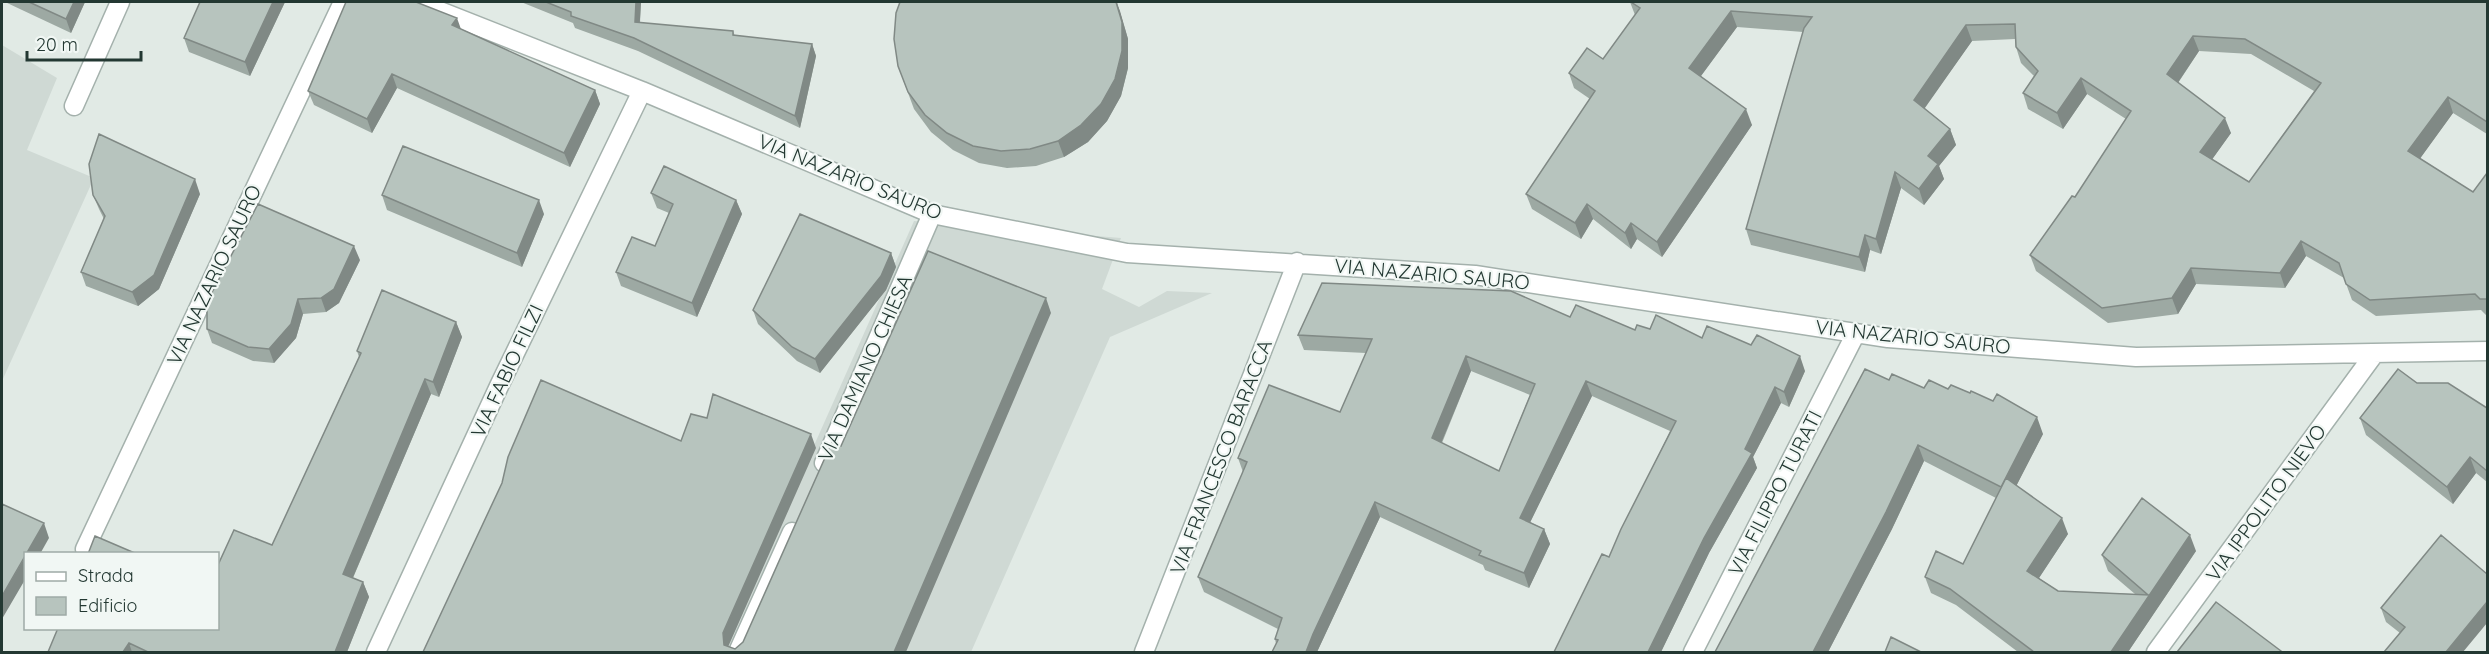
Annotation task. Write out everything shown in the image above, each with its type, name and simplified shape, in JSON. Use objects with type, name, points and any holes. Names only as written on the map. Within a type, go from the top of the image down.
[{"type":"street","points":[[74,106],[120,2]]},
{"type":"street","name":"VIA NAZARIO SAURO","points":[[85,549],[342,2]]},
{"type":"street","name":"VIA NAZARIO SAURO","points":[[417,2],[642,91],[932,214],[1127,253],[1298,262],[1475,275],[1888,338],[2136,357],[2487,351]]},
{"type":"street","name":"VIA FABIO FILZI","points":[[376,652],[500,384],[642,91]]},
{"type":"street","name":"VIA DAMIANO CHIESA","points":[[816,479],[932,214]]},
{"type":"street","name":"VIA FRANCESCO BARACCA","points":[[1144,652],[1298,262]]},
{"type":"street","name":"VIA FILIPPO TURATI","points":[[1693,652],[1856,333]]},
{"type":"street","name":"VIA IPPOLITO NIEVO","points":[[2156,652],[2375,352]]},
{"type":"street","points":[[738,652],[802,511]]},
{"type":"shaded area","points":[[2,45],[57,78],[27,150],[94,178],[2,381]]},
{"type":"shaded area","points":[[914,221],[1121,238],[1102,289],[1139,307],[1167,291],[1212,293],[1110,337],[971,652],[722,652]]},
{"type":"building","points":[[29,2],[74,2],[66,19]]},
{"type":"building","points":[[200,2],[273,2],[245,62],[184,38]]},
{"type":"building","points":[[346,2],[416,2],[457,18],[452,25],[595,90],[564,153],[392,74],[367,119],[308,91]]},
{"type":"building","points":[[546,2],[636,2],[635,22],[733,31],[733,35],[812,44],[795,116],[634,38],[571,16],[571,12]]},
{"type":"building","points":[[900,2],[1116,2],[1122,22],[1122,51],[1115,79],[1101,104],[1081,125],[1058,141],[1030,149],[1001,151],[973,146],[947,133],[925,115],[908,92],[898,66],[894,39],[896,13]]},
{"type":"building","points":[[1631,2],[2487,2],[2487,122],[2448,97],[2408,151],[2473,192],[2487,173],[2487,299],[2480,299],[2475,294],[2370,300],[2346,284],[2339,263],[2301,241],[2280,273],[2191,268],[2172,298],[2102,308],[2030,255],[2072,196],[2075,197],[2131,111],[2081,78],[2057,113],[2023,93],[2038,71],[2016,47],[2015,24],[1966,25],[1914,100],[1950,129],[1928,156],[1938,164],[1919,189],[1895,172],[1876,239],[1865,235],[1859,257],[1746,229],[1804,28],[1812,17],[1731,11],[1689,68],[1746,109],[1657,242],[1631,223],[1625,233],[1587,204],[1575,223],[1526,194],[1595,91],[1569,73],[1587,48],[1603,59],[1640,8]],"holes":[[[2193,36],[2245,39],[2321,83],[2249,182],[2200,152],[2225,118],[2167,74]]]},
{"type":"building","points":[[99,134],[195,179],[154,275],[132,292],[81,272],[105,216],[93,195],[89,164]]},
{"type":"building","points":[[403,146],[539,200],[517,253],[382,195]]},
{"type":"building","points":[[664,166],[736,200],[692,303],[616,272],[632,237],[655,246],[673,204],[651,193]]},
{"type":"building","points":[[258,204],[354,246],[334,289],[321,298],[298,299],[291,324],[269,349],[248,347],[207,329],[207,302]]},
{"type":"building","points":[[800,214],[891,253],[881,276],[815,359],[792,347],[753,310]]},
{"type":"building","points":[[928,251],[1046,298],[894,652],[423,652],[502,483],[508,457],[541,380],[681,441],[691,414],[707,418],[713,394],[811,434],[723,633],[724,645],[735,649],[743,642],[832,442],[841,446]]},
{"type":"building","points":[[1322,283],[1511,291],[1570,317],[1576,305],[1635,330],[1637,325],[1650,329],[1656,315],[1702,338],[1707,326],[1751,345],[1757,335],[1800,356],[1784,392],[1775,387],[1745,449],[1752,453],[1704,538],[1648,652],[1554,652],[1602,554],[1609,557],[1676,421],[1586,381],[1520,518],[1544,529],[1524,573],[1479,555],[1481,551],[1375,502],[1306,652],[1272,652],[1278,640],[1275,639],[1282,618],[1198,577],[1247,462],[1238,458],[1269,385],[1340,412],[1372,339],[1298,335]],"holes":[[[1466,356],[1535,384],[1499,471],[1432,438]]]},
{"type":"building","points":[[382,290],[456,322],[433,382],[425,379],[343,574],[363,582],[335,652],[148,652],[129,643],[123,652],[48,652],[57,630],[219,630],[219,563],[234,530],[272,545],[361,353],[357,351]]},
{"type":"building","points":[[1865,369],[1889,380],[1892,374],[1924,388],[1929,380],[1948,389],[1951,385],[1970,393],[1971,391],[1993,401],[1997,394],[2037,417],[2001,487],[1918,445],[1813,652],[1715,652]]},
{"type":"building","points":[[2398,369],[2417,383],[2448,383],[2487,408],[2487,471],[2470,457],[2447,487],[2360,418]]},
{"type":"building","points":[[2006,478],[2062,518],[2027,571],[2058,591],[2148,595],[2102,555],[2142,498],[2190,535],[2111,652],[2034,652],[1950,589],[1925,577],[1936,551],[1963,564]]},
{"type":"building","points":[[2,504],[44,523],[27,552],[24,552],[24,558],[2,596]]},
{"type":"building","points":[[2441,535],[2487,574],[2487,602],[2446,652],[2384,652],[2405,627],[2381,608]]},
{"type":"building","points":[[95,536],[132,552],[89,552]]},
{"type":"building","points":[[2216,602],[2281,651],[2177,652]]},
{"type":"building","points":[[1891,637],[1921,652],[1885,652]]}]
